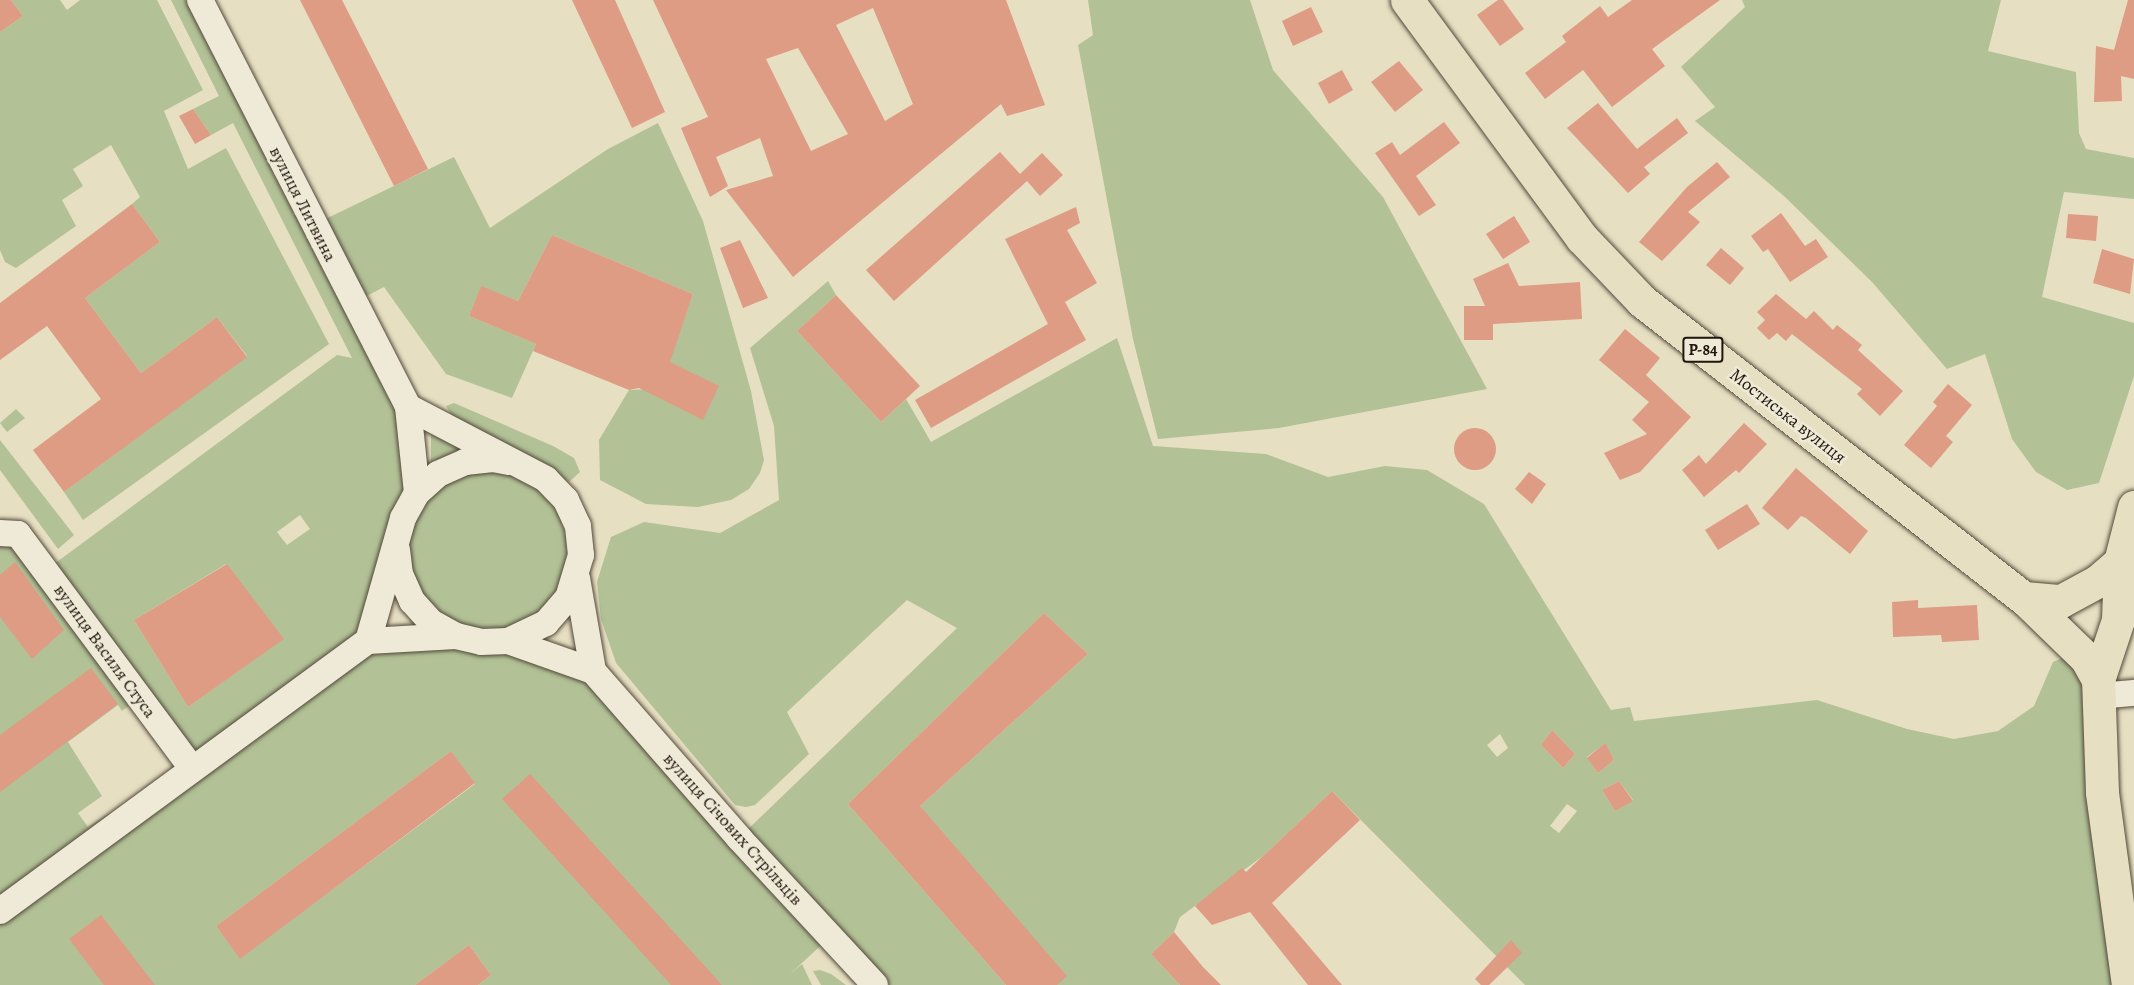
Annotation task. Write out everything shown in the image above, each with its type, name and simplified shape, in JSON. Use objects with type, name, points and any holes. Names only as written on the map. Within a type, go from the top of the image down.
[{"type":"main road","name":"Мостиська вулиця","points":[[1407,0],[1582,238],[1642,301],[2024,598],[2065,641],[2086,658],[2098,688]]},
{"type":"main road","points":[[2128,985],[2102,792],[2098,688],[2120,607],[2120,562],[2134,507]]},
{"type":"main road","points":[[2110,641],[2092,649],[2065,641],[2056,623],[2062,606],[2120,562]]},
{"type":"main road","points":[[2024,598],[2038,602],[2110,590],[2120,607]]},
{"type":"street","name":"вулиця Литвина","points":[[200,0],[408,407],[417,493]]},
{"type":"street","points":[[397,546],[400,574],[411,601],[431,622],[456,636],[481,642],[508,641],[593,670],[579,566],[578,526],[566,500],[546,479],[408,407]]},
{"type":"street","points":[[368,641],[397,546],[403,518],[417,493],[438,474],[465,462],[493,459],[521,465]]},
{"type":"street","name":"вулиця Василя Стуса","points":[[9,533],[192,768]]},
{"type":"street","points":[[508,641],[546,623],[568,598],[579,566]]},
{"type":"street","points":[[0,910],[368,641],[456,636]]},
{"type":"street","name":"вулиця Січових Стрільців","points":[[593,670],[739,838],[875,985]]},
{"type":"street","points":[[2098,688],[2134,693]]},
{"type":"green space","points":[[11,0],[60,0],[67,10],[80,0],[157,0],[203,90],[164,111],[188,169],[226,148],[329,344],[83,520],[64,492],[247,356],[217,317],[141,373],[85,298],[160,242],[132,204],[140,197],[111,145],[73,169],[83,186],[62,200],[76,226],[16,268],[5,262],[0,250],[0,32],[23,16]]},
{"type":"green space","points":[[171,0],[201,0],[315,224],[454,157],[490,228],[608,149],[658,123],[703,221],[751,391],[764,460],[760,473],[749,489],[731,500],[698,507],[646,504],[600,480],[599,440],[629,390],[718,386],[669,362],[693,294],[552,235],[518,301],[481,287],[469,316],[536,344],[512,398],[446,374],[384,287],[355,302],[408,407],[417,493],[368,641],[456,636],[593,671],[741,836],[957,628],[907,600],[787,712],[809,754],[755,805],[746,807],[735,805],[616,663],[601,619],[597,582],[611,537],[644,522],[720,533],[779,500],[774,426],[750,348],[828,281],[836,295],[797,331],[881,422],[906,399],[931,442],[1117,338],[1153,446],[1266,454],[1328,477],[1385,466],[1427,470],[1484,504],[1611,710],[1630,707],[1634,721],[1817,700],[1907,729],[1954,739],[1998,731],[2034,706],[2053,662],[2062,658],[2069,661],[2079,673],[2086,705],[2118,985],[1525,985],[1332,791],[1263,856],[1180,917],[1174,932],[1151,954],[1180,985],[1057,985],[920,806],[1088,654],[1044,613],[848,804],[1006,985],[875,985],[830,937],[789,975],[802,964],[812,985],[478,985],[491,975],[469,945],[415,985],[0,985],[0,533],[46,570],[337,355],[352,358],[233,123],[211,135],[193,109],[219,96]],"holes":[[[300,515],[310,529],[287,545],[277,532]],[[226,564],[283,639],[188,707],[134,620]],[[139,698],[184,775],[117,823],[108,814],[88,827],[78,813],[102,796],[68,742],[118,705],[122,711]],[[1552,730],[1575,754],[1563,768],[1541,745]],[[1500,734],[1508,748],[1497,757],[1487,745]],[[1604,744],[1614,760],[1598,773],[1587,757]],[[451,751],[475,784],[240,958],[216,926]],[[1619,781],[1633,800],[1615,811],[1602,790]],[[1567,804],[1577,811],[1559,833],[1550,826]]]},
{"type":"green space","points":[[1088,0],[1250,0],[1273,70],[1383,197],[1487,389],[1279,428],[1158,439],[1133,339],[1078,45],[1093,35]]},
{"type":"green space","points":[[1742,0],[2001,0],[1988,51],[2076,72],[2079,133],[2086,149],[2134,158],[2134,199],[2064,192],[2042,297],[2134,323],[2134,376],[2099,483],[2067,490],[2036,472],[2012,439],[1985,354],[1947,369],[1872,282],[1785,197],[1695,121],[1715,107],[1681,67],[1745,7]]},
{"type":"green space","points":[[454,403],[553,446],[574,458],[580,472],[569,482],[453,418],[446,406]]},
{"type":"green space","points":[[16,409],[25,418],[7,432],[0,423]]},
{"type":"green space","points":[[434,428],[471,457],[431,474],[431,429]]},
{"type":"green space","points":[[0,440],[74,535],[58,549],[0,470]]},
{"type":"green space","points":[[488,472],[518,478],[544,495],[561,521],[567,551],[561,581],[544,607],[518,624],[488,630],[458,624],[432,607],[415,581],[409,551],[415,521],[432,495],[458,478]]},
{"type":"green space","points":[[820,970],[831,974],[846,985],[821,985],[813,971]]},
{"type":"building","points":[[0,0],[11,0],[23,16],[0,32]]},
{"type":"building","points":[[300,0],[342,0],[428,169],[394,186]]},
{"type":"building","points":[[572,0],[615,0],[665,112],[632,128]]},
{"type":"building","points":[[653,0],[1006,0],[1045,105],[1007,116],[1001,104],[793,277],[726,190],[773,176],[760,138],[716,157],[728,186],[710,197],[681,128],[708,117]],"holes":[[[873,8],[913,104],[885,121],[836,25]],[[798,48],[848,134],[811,151],[766,59]]]},
{"type":"building","points":[[1498,0],[1503,0],[1524,29],[1500,46],[1477,15]]},
{"type":"building","points":[[1632,0],[1720,0],[1652,49],[1665,66],[1612,107],[1583,70],[1545,99],[1525,73],[1566,42],[1562,36],[1600,6],[1608,17]]},
{"type":"building","points":[[2128,0],[2134,0],[2134,79],[2121,76],[2122,101],[2094,102],[2096,46],[2114,50]]},
{"type":"building","points":[[1311,7],[1323,32],[1293,46],[1282,21]]},
{"type":"building","points":[[1399,61],[1423,90],[1395,112],[1371,82]]},
{"type":"building","points":[[1342,70],[1353,90],[1329,104],[1318,83]]},
{"type":"building","points":[[1598,103],[1637,149],[1677,118],[1688,133],[1644,167],[1650,174],[1628,193],[1567,128]]},
{"type":"building","points":[[193,109],[211,135],[195,144],[179,116]]},
{"type":"building","points":[[1444,122],[1460,143],[1416,176],[1436,205],[1419,216],[1375,153],[1392,142],[1400,155]]},
{"type":"building","points":[[1000,152],[1020,174],[1042,153],[1063,175],[1040,196],[1027,181],[894,301],[866,270]]},
{"type":"building","points":[[1717,162],[1730,177],[1688,212],[1700,222],[1662,261],[1639,242],[1687,187]]},
{"type":"building","points":[[132,204],[160,242],[85,298],[141,373],[217,317],[247,357],[64,492],[33,450],[101,399],[47,326],[0,360],[0,303]]},
{"type":"building","points":[[1076,207],[1080,223],[1067,230],[1097,283],[1065,302],[1086,340],[931,428],[915,400],[1048,324],[1005,239]]},
{"type":"building","points":[[1781,213],[1805,246],[1816,239],[1828,257],[1790,282],[1768,249],[1763,252],[1751,236]]},
{"type":"building","points":[[2068,214],[2098,216],[2096,241],[2066,238]]},
{"type":"building","points":[[1514,216],[1530,242],[1503,259],[1486,234]]},
{"type":"building","points":[[552,235],[693,294],[670,362],[719,386],[703,420],[639,388],[629,390],[533,351],[536,344],[469,316],[481,286],[518,301]]},
{"type":"building","points":[[740,240],[768,298],[743,308],[720,248]]},
{"type":"building","points":[[1721,248],[1744,268],[1730,285],[1706,265]]},
{"type":"building","points":[[2102,249],[2134,259],[2130,294],[2093,283]]},
{"type":"building","points":[[1508,263],[1519,286],[1580,282],[1582,319],[1493,324],[1493,340],[1464,340],[1464,306],[1485,306],[1473,279]]},
{"type":"building","points":[[1776,294],[1806,319],[1814,311],[1833,330],[1837,325],[1862,345],[1858,350],[1903,391],[1880,416],[1857,394],[1862,389],[1792,334],[1786,341],[1777,333],[1769,340],[1757,328],[1765,320],[1757,312]]},
{"type":"building","points":[[836,295],[920,386],[881,422],[797,331]]},
{"type":"building","points":[[1625,329],[1660,358],[1646,375],[1691,417],[1640,472],[1620,480],[1604,453],[1647,434],[1632,420],[1649,402],[1599,360]]},
{"type":"building","points":[[1948,384],[1972,405],[1946,436],[1953,442],[1931,468],[1904,445],[1937,406],[1933,402]]},
{"type":"building","points":[[1744,423],[1767,444],[1739,473],[1736,470],[1704,497],[1682,470],[1699,455],[1706,464]]},
{"type":"building","points":[[1475,428],[1490,434],[1496,449],[1490,464],[1475,470],[1460,464],[1454,449],[1460,434]]},
{"type":"building","points":[[1796,468],[1868,531],[1850,554],[1806,518],[1801,516],[1788,530],[1762,508]]},
{"type":"building","points":[[1529,472],[1546,484],[1532,504],[1515,489]]},
{"type":"building","points":[[1747,504],[1760,524],[1718,550],[1705,530]]},
{"type":"building","points":[[15,562],[64,630],[32,659],[0,617],[0,575]]},
{"type":"building","points":[[227,564],[284,639],[188,707],[134,620]]},
{"type":"building","points":[[1918,600],[1918,608],[1977,605],[1979,640],[1942,642],[1941,635],[1893,637],[1892,602]]},
{"type":"building","points":[[1044,613],[1088,654],[920,806],[1067,976],[1057,985],[1006,985],[848,804]]},
{"type":"building","points":[[91,668],[118,704],[0,792],[0,735]]},
{"type":"building","points":[[1552,730],[1575,754],[1563,768],[1541,745]]},
{"type":"building","points":[[1605,743],[1614,760],[1598,773],[1587,758]]},
{"type":"building","points":[[451,751],[475,783],[240,959],[216,926]]},
{"type":"building","points":[[530,774],[722,985],[671,985],[502,799]]},
{"type":"building","points":[[1619,781],[1633,801],[1615,811],[1602,790]]},
{"type":"building","points":[[1332,791],[1360,820],[1272,903],[1342,985],[1308,985],[1250,912],[1212,925],[1195,906],[1242,868],[1246,872]]},
{"type":"building","points":[[101,915],[155,985],[104,985],[69,939]]},
{"type":"building","points":[[1174,932],[1221,985],[1180,985],[1151,954]]},
{"type":"building","points":[[1511,940],[1522,953],[1489,985],[1481,985],[1475,979]]},
{"type":"building","points":[[469,945],[491,975],[478,985],[415,985]]}]
